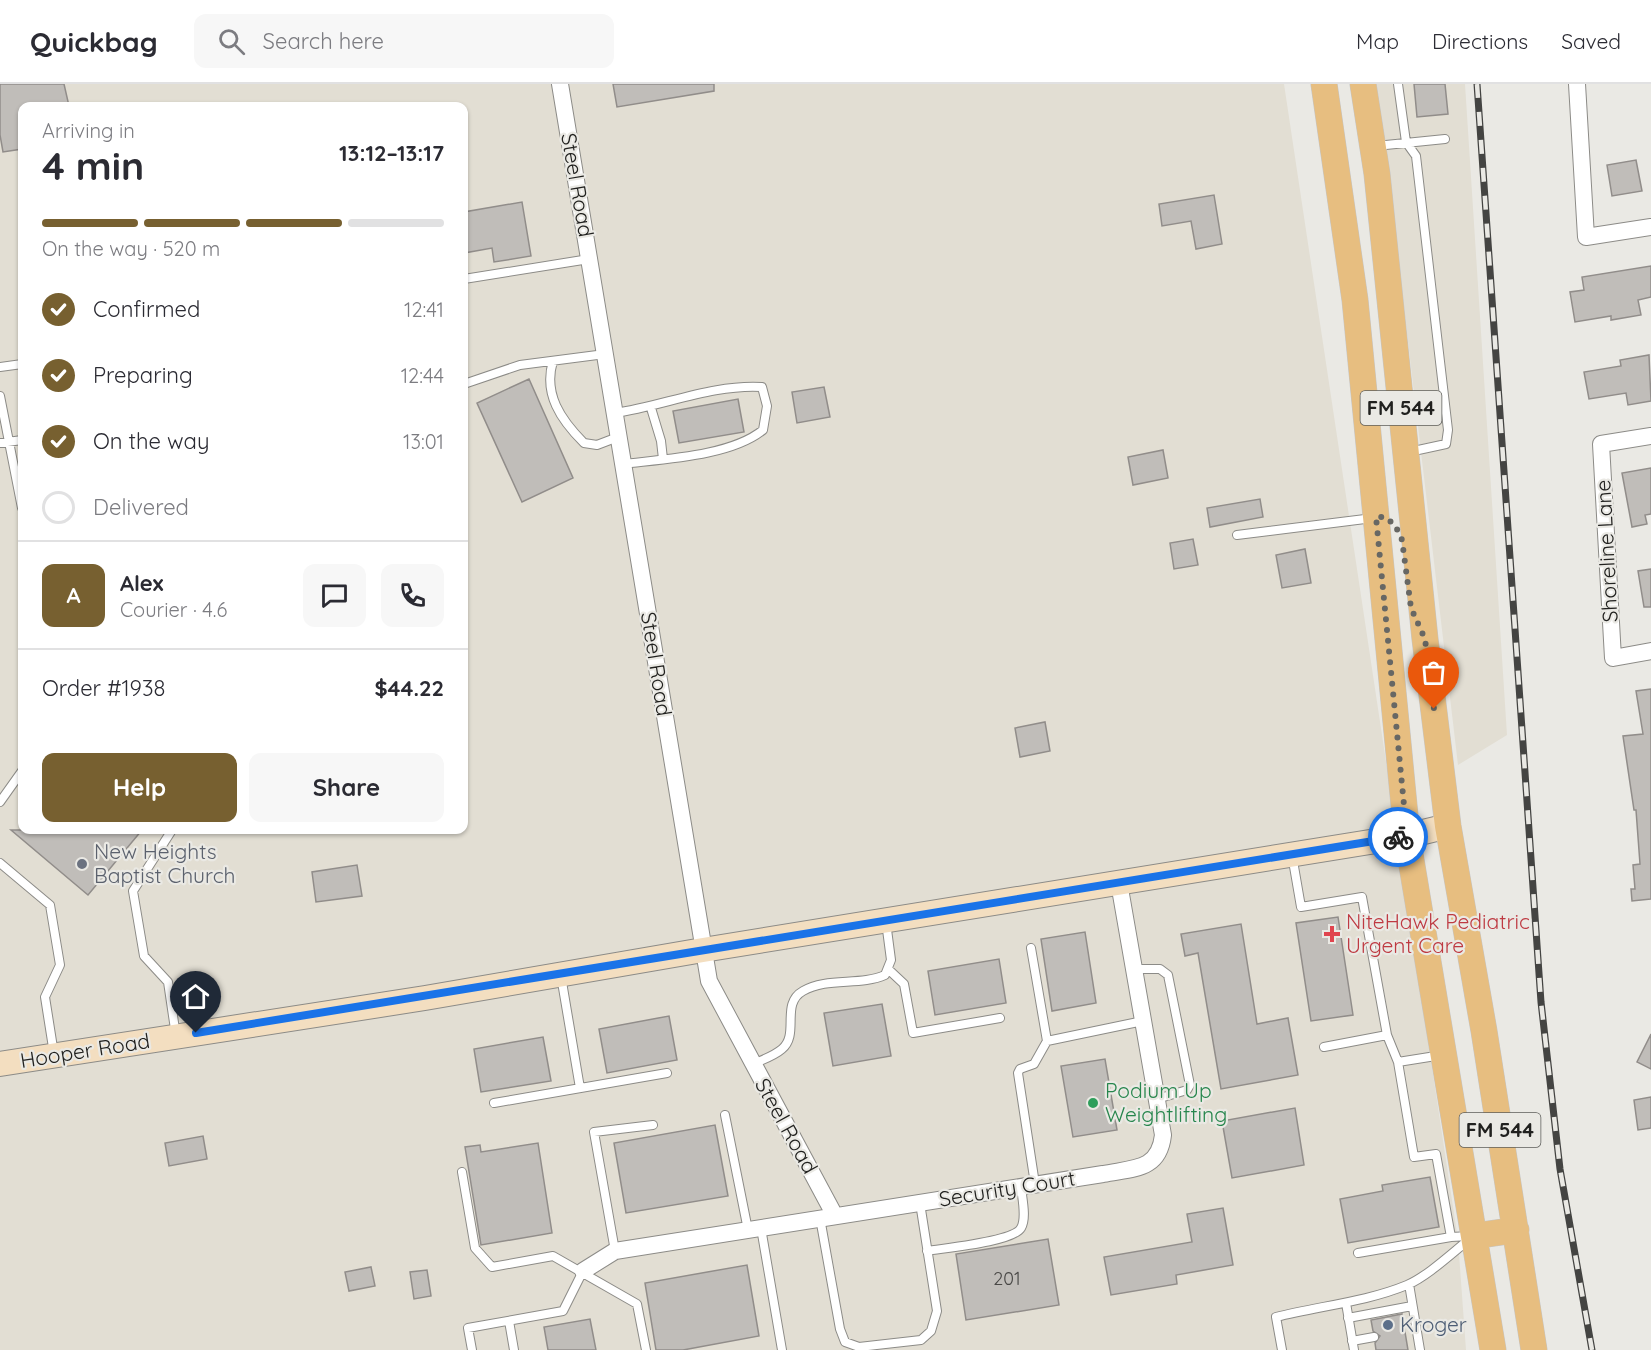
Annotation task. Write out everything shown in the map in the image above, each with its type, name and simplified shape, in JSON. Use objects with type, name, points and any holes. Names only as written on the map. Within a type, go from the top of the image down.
[{"type":"main road","name":"FM 544","points":[[1324,84],[1355,300],[1407,836],[1444,1054],[1452,1177],[1462,1236],[1493,1350]]},
{"type":"main road","name":"FM 544","points":[[1363,84],[1373,146],[1425,639],[1448,826],[1534,1350]]},
{"type":"main road","points":[[1376,517],[1385,517],[1392,522],[1402,540],[1411,608],[1425,639]]},
{"type":"main road","points":[[1462,1236],[1516,1230]]},
{"type":"street","name":"Steel Road","points":[[560,84],[709,981],[753,1064],[828,1217]]},
{"type":"street","points":[[1577,84],[1586,237],[1651,227]]},
{"type":"street","name":"Shoreline Lane","points":[[1651,436],[1601,444],[1612,658],[1651,651]]},
{"type":"street","name":"Hooper Road","points":[[0,1064],[1407,836],[1448,826]]},
{"type":"street","name":"Security Court","points":[[583,1271],[615,1251],[1028,1186],[1142,1166],[1154,1160],[1161,1150],[1163,1135],[1119,883]]},
{"type":"lane","points":[[1398,84],[1406,142],[1416,156],[1448,430],[1446,444],[1406,453]]},
{"type":"lane","points":[[1373,146],[1445,140]]},
{"type":"lane","points":[[468,278],[589,259]]},
{"type":"lane","points":[[468,383],[520,365],[605,354]]},
{"type":"lane","points":[[553,361],[548,378],[555,405],[570,430],[584,443],[597,445],[618,437]]},
{"type":"lane","points":[[0,367],[18,365]]},
{"type":"lane","points":[[615,413],[651,408],[739,386],[762,387],[767,406],[764,430],[750,441],[663,459],[623,464]]},
{"type":"lane","points":[[0,396],[5,443],[18,493]]},
{"type":"lane","points":[[651,408],[661,441],[663,459]]},
{"type":"lane","points":[[1237,535],[1376,517]]},
{"type":"lane","points":[[0,802],[18,777]]},
{"type":"lane","points":[[169,834],[133,891],[144,956],[168,982],[176,1036]]},
{"type":"lane","points":[[1292,854],[1301,907],[1362,897],[1387,1035],[1398,1062],[1414,1157],[1436,1154],[1452,1177]]},
{"type":"lane","points":[[0,863],[50,905],[60,965],[45,997],[54,1055]]},
{"type":"lane","points":[[753,1064],[783,1049],[788,1040],[792,1006],[801,992],[815,987],[879,977],[888,969],[890,948],[886,921]]},
{"type":"lane","points":[[927,1251],[1003,1238],[1018,1232],[1022,1227],[1028,1186],[1018,1073],[1020,1069],[1034,1064],[1047,1041],[1032,948]]},
{"type":"lane","points":[[888,969],[904,984],[913,1033],[1000,1018]]},
{"type":"lane","points":[[1134,969],[1160,969],[1168,975],[1190,1085],[1187,1090],[1156,1099]]},
{"type":"lane","points":[[561,974],[580,1088]]},
{"type":"lane","points":[[1047,1041],[1143,1021]]},
{"type":"lane","points":[[1324,1047],[1387,1035]]},
{"type":"lane","points":[[1398,1062],[1444,1054]]},
{"type":"lane","points":[[494,1102],[667,1073]]},
{"type":"lane","points":[[725,1115],[782,1350]]},
{"type":"lane","points":[[615,1251],[594,1132],[652,1125]]},
{"type":"lane","points":[[462,1172],[475,1248],[492,1267],[553,1256],[583,1271],[637,1304],[646,1350]]},
{"type":"lane","points":[[828,1217],[840,1329],[845,1342],[859,1347],[921,1340],[931,1331],[937,1311],[920,1203]]},
{"type":"lane","points":[[1358,1253],[1462,1236]]},
{"type":"lane","points":[[1282,1350],[1276,1317],[1346,1303],[1408,1284],[1462,1236]]},
{"type":"lane","points":[[472,1350],[468,1328],[563,1311],[583,1271]]},
{"type":"lane","points":[[1408,1284],[1420,1350]]},
{"type":"lane","points":[[1346,1303],[1353,1346],[1374,1337]]},
{"type":"lane","points":[[1348,1318],[1412,1306]]},
{"type":"lane","points":[[509,1321],[514,1350]]},
{"type":"lane","points":[[1405,1332],[1416,1329]]},
{"type":"shaded area","points":[[0,84],[1284,84],[1458,1240],[1466,1350],[0,1350]]},
{"type":"shaded area","points":[[1375,84],[1465,84],[1507,735],[1458,765],[1385,147]]},
{"type":"building","points":[[0,84],[64,84],[68,102],[18,102],[18,150],[3,152],[0,135]]},
{"type":"building","points":[[613,84],[714,84],[714,91],[617,107]]},
{"type":"building","points":[[1414,84],[1445,84],[1448,114],[1417,117]]},
{"type":"building","points":[[1636,160],[1642,191],[1612,196],[1607,165]]},
{"type":"building","points":[[1214,195],[1222,244],[1196,249],[1191,221],[1162,226],[1159,204]]},
{"type":"building","points":[[522,202],[531,256],[494,262],[492,248],[468,252],[468,211]]},
{"type":"building","points":[[1651,266],[1651,297],[1638,300],[1641,315],[1611,320],[1611,316],[1575,322],[1570,292],[1584,290],[1582,277]]},
{"type":"building","points":[[1649,355],[1651,401],[1628,405],[1626,393],[1589,399],[1584,372],[1621,366],[1620,360]]},
{"type":"building","points":[[529,379],[573,478],[522,502],[477,403]]},
{"type":"building","points":[[824,387],[830,417],[797,423],[792,392]]},
{"type":"building","points":[[738,399],[744,432],[679,443],[673,411]]},
{"type":"building","points":[[1163,450],[1168,478],[1133,485],[1128,457]]},
{"type":"building","points":[[1651,468],[1651,514],[1645,515],[1647,524],[1632,527],[1622,473]]},
{"type":"building","points":[[1260,499],[1263,517],[1210,527],[1207,508]]},
{"type":"building","points":[[1193,539],[1198,565],[1174,569],[1170,543]]},
{"type":"building","points":[[1305,549],[1311,583],[1282,588],[1276,555]]},
{"type":"building","points":[[1651,569],[1651,607],[1644,607],[1638,571]]},
{"type":"building","points":[[1651,689],[1651,899],[1632,901],[1631,889],[1635,889],[1633,865],[1640,864],[1636,810],[1634,810],[1623,736],[1643,734],[1636,691]]},
{"type":"building","points":[[1045,722],[1050,751],[1020,757],[1015,728]]},
{"type":"building","name":"New Heights Baptist Church","points":[[11,830],[18,830],[18,834],[139,834],[88,895]]},
{"type":"building","points":[[357,865],[362,896],[316,902],[312,872]]},
{"type":"building","points":[[1338,917],[1353,1015],[1311,1021],[1296,923]]},
{"type":"building","points":[[1241,924],[1257,1024],[1288,1018],[1298,1075],[1221,1089],[1198,953],[1185,956],[1181,934]]},
{"type":"building","points":[[1085,932],[1096,1003],[1052,1011],[1041,939]]},
{"type":"building","points":[[999,959],[1006,1003],[935,1015],[928,971]]},
{"type":"building","points":[[882,1004],[891,1056],[833,1066],[824,1013]]},
{"type":"building","points":[[669,1016],[677,1060],[607,1073],[599,1029]]},
{"type":"building","points":[[1651,1034],[1651,1069],[1637,1062]]},
{"type":"building","points":[[543,1037],[551,1081],[481,1092],[474,1049]]},
{"type":"building","points":[[1105,1059],[1117,1130],[1073,1137],[1061,1066]]},
{"type":"building","points":[[1651,1097],[1651,1128],[1638,1130],[1634,1100]]},
{"type":"building","points":[[1295,1108],[1304,1165],[1232,1178],[1222,1121]]},
{"type":"building","points":[[715,1125],[728,1196],[626,1213],[614,1143]]},
{"type":"building","points":[[203,1136],[207,1159],[169,1166],[165,1143]]},
{"type":"building","points":[[538,1143],[552,1233],[481,1245],[465,1147],[480,1145],[481,1152]]},
{"type":"building","points":[[1430,1177],[1439,1227],[1348,1243],[1340,1199],[1383,1191],[1382,1185]]},
{"type":"building","points":[[1223,1208],[1233,1265],[1176,1275],[1177,1284],[1111,1295],[1104,1257],[1192,1242],[1187,1214]]},
{"type":"building","points":[[1048,1239],[1059,1305],[966,1320],[956,1254]]},
{"type":"building","points":[[747,1265],[759,1336],[683,1350],[656,1350],[645,1283]]},
{"type":"building","points":[[371,1267],[375,1286],[349,1291],[345,1272]]},
{"type":"building","points":[[427,1270],[431,1296],[414,1299],[410,1272]]},
{"type":"building","name":"Kroger","points":[[1402,1314],[1408,1350],[1376,1350],[1375,1343],[1380,1336],[1373,1331],[1371,1320]]},
{"type":"building","points":[[590,1319],[596,1350],[548,1350],[544,1327]]},
{"type":"railway","points":[[1477,84],[1541,1002],[1560,1169],[1592,1350]]},
{"type":"way so far","points":[[1398,837],[1407,836],[1376,517],[1385,517],[1392,522],[1402,540],[1411,608],[1425,639],[1434,709]]},
{"type":"place","name":"New Heights Baptist Church","points":[[82,864]]},
{"type":"place","name":"NiteHawk Pediatric Urgent Care","points":[[1332,934]]},
{"type":"place","name":"Podium Up Weightlifting","points":[[1093,1103]]},
{"type":"place","name":"Kroger","points":[[1388,1325]]},
{"type":"route","points":[[196,1033],[425,998],[703,950],[1398,837]]}]
